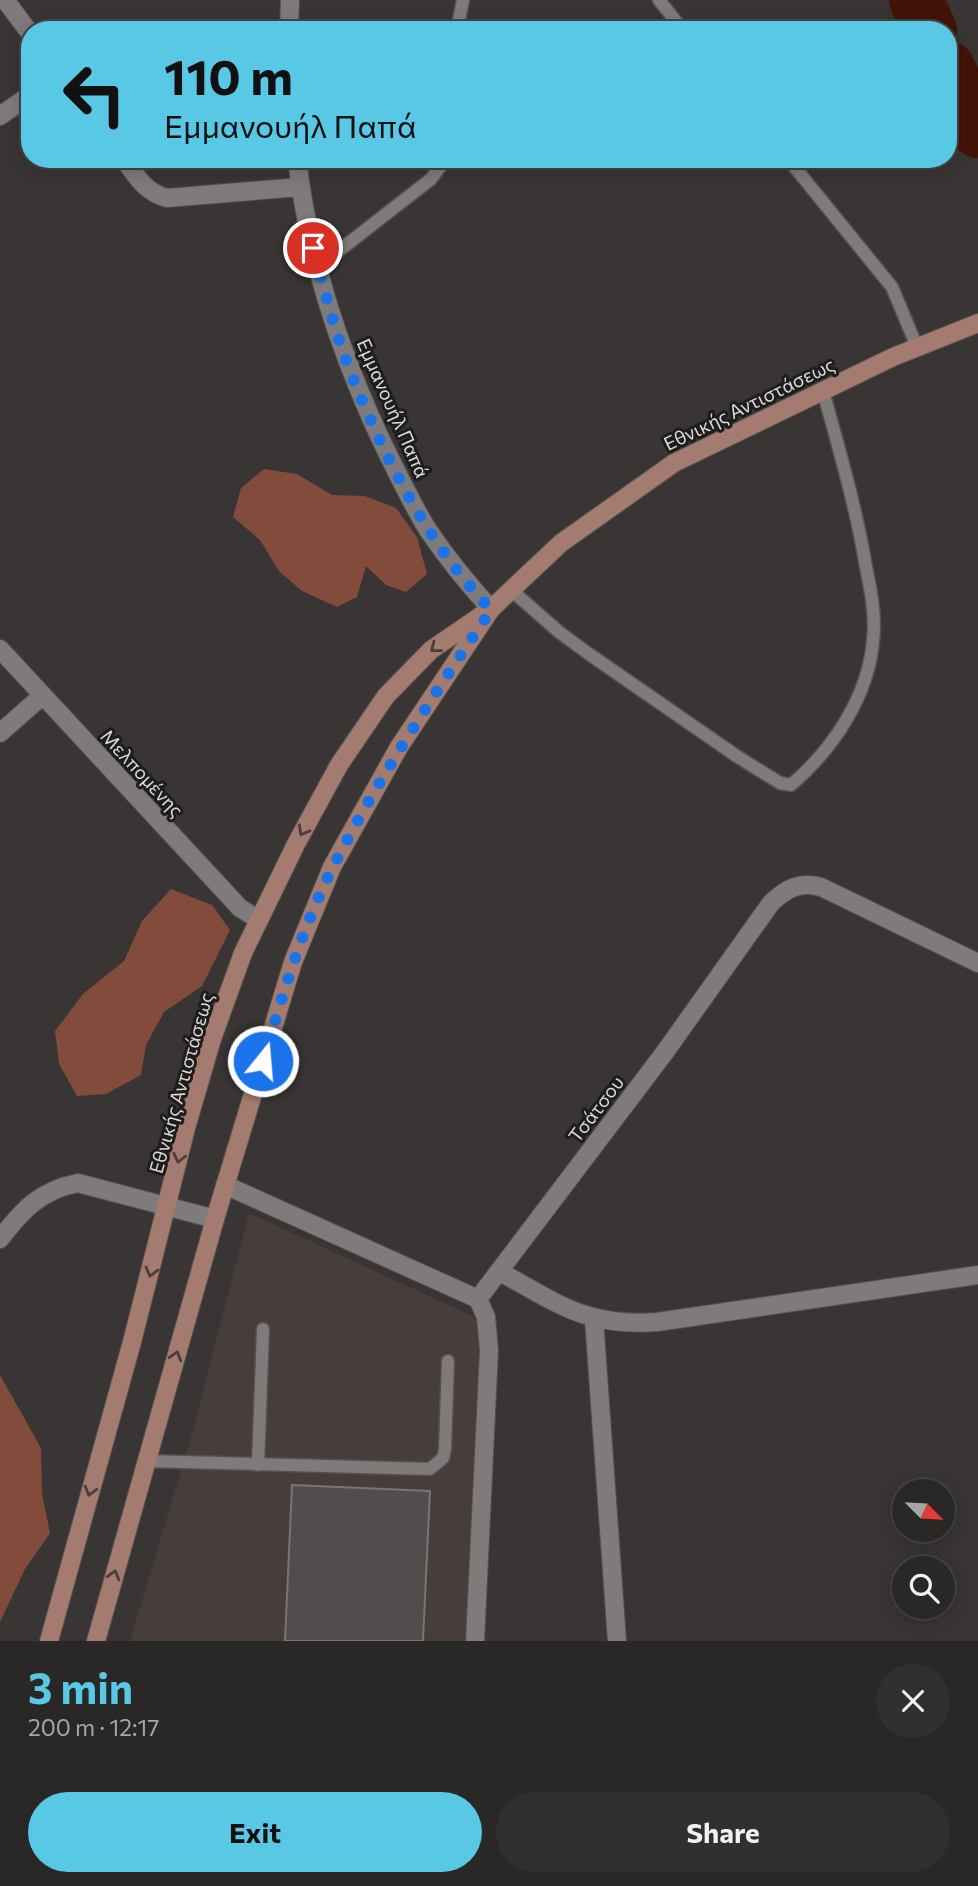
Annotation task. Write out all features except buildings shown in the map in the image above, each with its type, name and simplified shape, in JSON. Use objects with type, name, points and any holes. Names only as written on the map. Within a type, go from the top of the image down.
[{"type":"main road","name":"Εθνικής Αντιστάσεως","points":[[96,1641],[215,1219],[293,962],[332,867],[399,747],[491,610],[561,543],[674,463],[917,347],[978,323]]},
{"type":"main road","name":"Εθνικής Αντιστάσεως","points":[[49,1641],[168,1206],[186,1128],[212,1039],[243,953],[296,844],[339,765],[386,696],[431,650],[491,610]]},
{"type":"street","points":[[5,0],[21,21]]},
{"type":"street","points":[[289,21],[290,0]]},
{"type":"street","points":[[0,116],[21,101]]},
{"type":"street","points":[[131,168],[147,189],[167,198],[300,187]]},
{"type":"street","name":"Εμμανουήλ Παπά","points":[[298,168],[308,229],[318,267],[356,386],[401,482],[428,529],[457,570],[491,610]]},
{"type":"street","name":"Μελπομένης","points":[[0,649],[240,908],[259,920]]},
{"type":"street","points":[[0,733],[42,696]]},
{"type":"street","name":"Τσάτσου","points":[[478,1299],[665,1052],[771,904],[786,890],[805,884],[821,887],[978,963]]},
{"type":"street","points":[[0,1239],[27,1208],[43,1195],[61,1186],[78,1183],[215,1219]]},
{"type":"street","points":[[225,1185],[478,1299],[486,1317],[489,1350],[475,1641]]},
{"type":"street","points":[[500,1272],[561,1306],[594,1319],[621,1323],[657,1322],[978,1275]]},
{"type":"street","points":[[594,1319],[617,1641]]},
{"type":"lane","points":[[459,21],[463,0]]},
{"type":"lane","points":[[659,0],[676,21]]},
{"type":"lane","points":[[318,267],[432,179],[440,168]]},
{"type":"lane","points":[[795,168],[892,288],[917,347]]},
{"type":"lane","points":[[510,590],[559,632],[600,662],[738,757],[780,783],[791,785],[803,775],[851,716],[870,660],[873,640],[873,605],[862,542],[823,391]]},
{"type":"lane","points":[[258,1465],[263,1329]]},
{"type":"lane","points":[[146,1461],[430,1469],[443,1458],[445,1449],[448,1361]]},
{"type":"shaded area","points":[[264,469],[297,474],[332,495],[365,496],[396,508],[417,537],[427,574],[406,592],[386,585],[366,566],[357,597],[337,607],[302,591],[279,571],[260,540],[233,517],[241,488]]},
{"type":"shaded area","points":[[171,889],[212,905],[230,930],[202,986],[164,1012],[146,1045],[141,1075],[106,1094],[77,1096],[59,1064],[55,1031],[83,994],[124,961],[142,921]]},
{"type":"shaded area","points":[[249,1213],[479,1319],[478,1400],[465,1641],[130,1641],[193,1430]]},
{"type":"shaded area","points":[[0,1375],[41,1448],[42,1494],[50,1533],[25,1569],[0,1622]]},
{"type":"waterway","points":[[916,0],[926,21]]},
{"type":"waterway","points":[[957,87],[978,131]]},
{"type":"route","points":[[263,1061],[293,962],[332,867],[399,747],[491,610],[457,570],[428,529],[401,482],[356,386],[313,248]]}]
